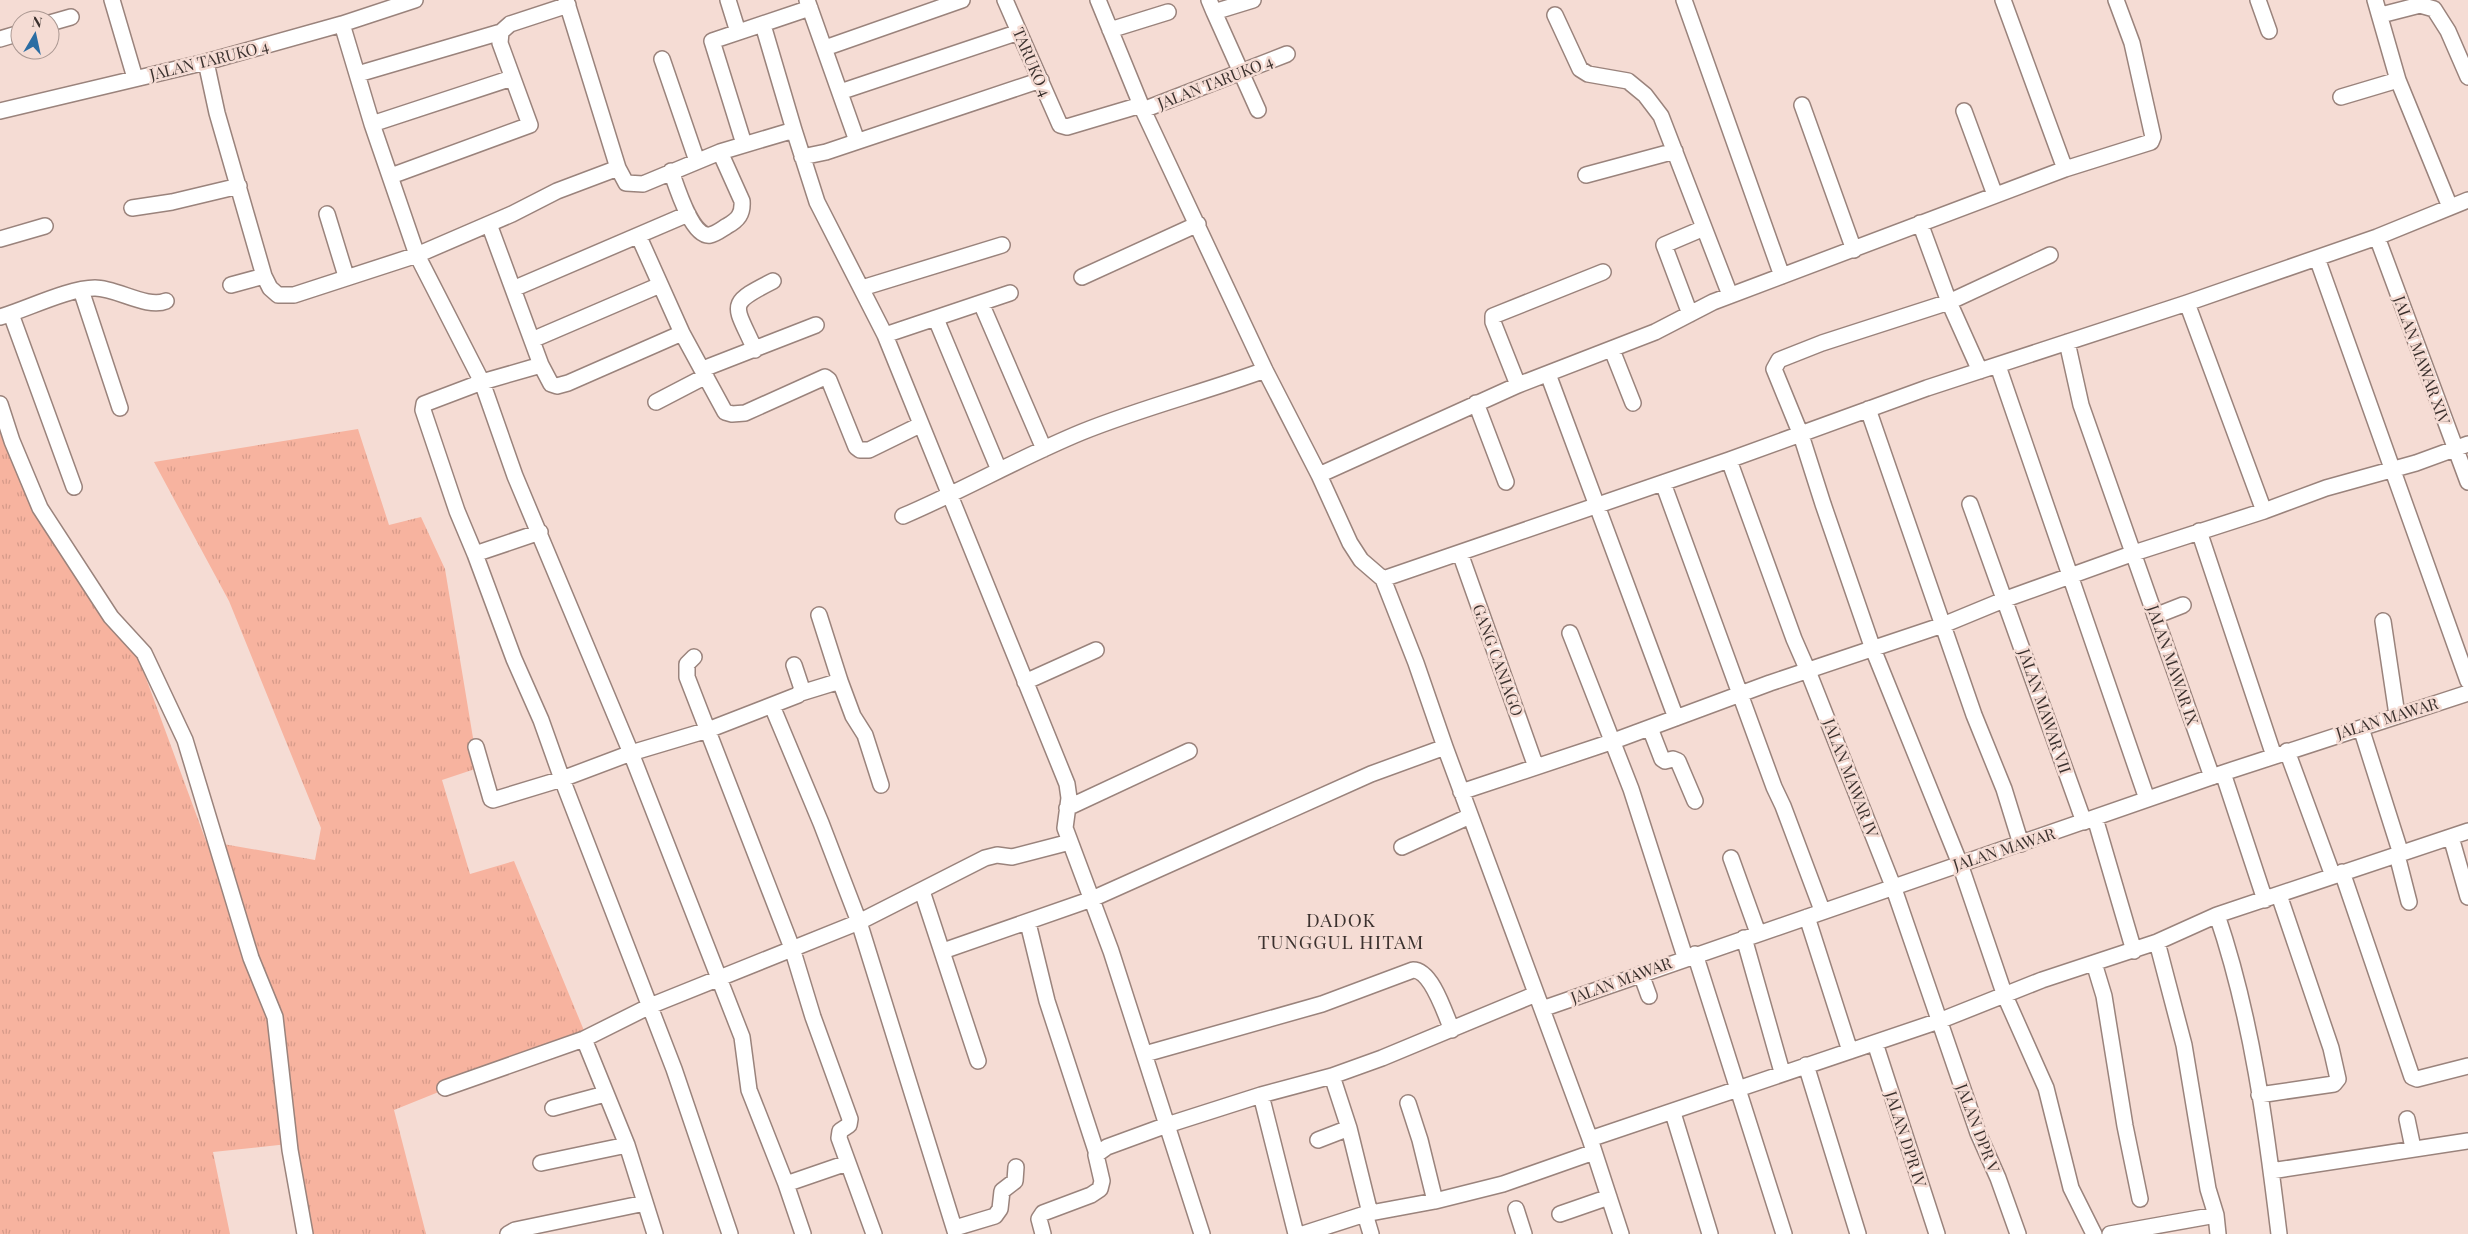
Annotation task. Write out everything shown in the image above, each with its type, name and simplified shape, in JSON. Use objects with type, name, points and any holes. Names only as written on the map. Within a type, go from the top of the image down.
[{"type":"street","points":[[112,0],[135,78]]},
{"type":"street","name":"JALAN TARUKO 4","points":[[0,111],[206,62],[342,24],[415,0]]},
{"type":"street","points":[[728,0],[738,32]]},
{"type":"street","points":[[825,48],[962,0]]},
{"type":"street","name":"TARUKO 4","points":[[1005,0],[1041,80],[1058,124]]},
{"type":"street","points":[[1098,0],[1142,108],[1265,370],[1319,475],[1350,543],[1361,560],[1383,579],[1416,663],[1444,747],[1542,1008],[1592,1146],[1621,1234]]},
{"type":"street","points":[[1253,0],[1212,6],[1239,71],[1258,110]]},
{"type":"street","points":[[1684,0],[1782,276]]},
{"type":"street","points":[[2004,0],[2065,169]]},
{"type":"street","points":[[1319,475],[1518,385],[1655,332],[1730,295],[1854,250],[1920,223],[2065,169],[2152,141],[2132,43],[2116,0]]},
{"type":"street","points":[[2258,0],[2269,32]]},
{"type":"street","points":[[2375,0],[2381,15],[2398,80],[2450,207]]},
{"type":"street","points":[[744,144],[712,41],[763,25],[808,2],[857,141]]},
{"type":"street","points":[[358,74],[501,32],[510,24],[567,3],[618,168],[624,181],[631,185],[643,184],[720,152],[794,130]]},
{"type":"street","points":[[2381,15],[2420,5],[2434,9],[2448,31],[2468,77]]},
{"type":"street","points":[[1110,30],[1168,12]]},
{"type":"street","points":[[1555,15],[1580,69],[1588,74],[1622,79],[1637,88],[1661,116],[1730,295]]},
{"type":"street","points":[[60,20],[71,17]]},
{"type":"street","points":[[342,24],[372,124],[417,255],[482,382],[515,476],[540,532],[721,978],[742,1037],[750,1090],[803,1234]]},
{"type":"street","points":[[763,25],[817,202],[885,335],[920,425],[952,495],[1025,682],[1068,784],[1067,808],[1064,822],[1145,1054],[1202,1234]]},
{"type":"street","points":[[391,176],[530,125],[500,43],[501,32]]},
{"type":"street","points":[[840,92],[1019,32]]},
{"type":"street","name":"JALAN TARUKO 4","points":[[1058,124],[1067,127],[1142,108],[1287,54]]},
{"type":"street","points":[[662,59],[697,161]]},
{"type":"street","points":[[206,62],[217,113],[264,276],[273,292],[282,296],[294,295],[346,276],[417,255],[489,224],[557,191],[618,168]]},
{"type":"street","points":[[372,124],[512,78]]},
{"type":"street","points":[[802,157],[826,152],[1041,80]]},
{"type":"street","points":[[2341,96],[2398,80]]},
{"type":"street","points":[[1802,105],[1854,250]]},
{"type":"street","points":[[1964,111],[1995,195]]},
{"type":"street","points":[[1586,175],[1675,151]]},
{"type":"street","points":[[671,171],[694,227],[702,234],[710,235],[736,221],[742,213],[742,201],[720,152]]},
{"type":"street","points":[[132,208],[172,202],[239,186]]},
{"type":"street","points":[[1383,579],[1801,435],[1868,409],[2317,258],[2377,237],[2468,200]]},
{"type":"street","points":[[327,214],[346,276]]},
{"type":"street","points":[[513,289],[688,214]]},
{"type":"street","points":[[1920,223],[1949,302],[1980,372]]},
{"type":"street","points":[[489,224],[549,382],[557,386],[682,333]]},
{"type":"street","points":[[1082,277],[1198,224]]},
{"type":"street","points":[[0,238],[45,226]]},
{"type":"street","points":[[1690,314],[1664,245],[1704,228]]},
{"type":"street","points":[[639,236],[682,333],[704,372],[722,410],[736,414],[745,413],[822,377],[827,378],[856,447],[864,451],[920,425]]},
{"type":"street","name":"JALAN MAWAR XIV","points":[[2377,237],[2462,446],[2468,482]]},
{"type":"street","points":[[862,288],[1002,245]]},
{"type":"street","points":[[2050,255],[1949,302],[1822,343],[1779,360],[1774,366],[1801,435],[1873,649],[1960,864],[2005,996],[2046,1088],[2071,1188],[2094,1234]]},
{"type":"street","points":[[2317,258],[2391,470],[2468,681]]},
{"type":"street","points":[[1518,385],[1493,322],[1493,316],[1604,272]]},
{"type":"street","points":[[231,285],[264,276]]},
{"type":"street","points":[[755,350],[738,311],[739,303],[746,295],[773,280]]},
{"type":"street","points":[[532,340],[660,285]]},
{"type":"street","points":[[74,487],[5,315],[81,290],[108,289],[153,304],[166,301]]},
{"type":"street","points":[[81,290],[120,408]]},
{"type":"street","points":[[885,335],[1010,293]]},
{"type":"street","points":[[2187,303],[2264,511]]},
{"type":"street","points":[[981,304],[1044,449]]},
{"type":"street","points":[[936,319],[999,470]]},
{"type":"street","points":[[656,402],[704,372],[816,325]]},
{"type":"street","name":"JALAN MAWAR IX","points":[[2067,342],[2081,405],[2155,616],[2217,775],[2272,898],[2332,1048],[2338,1079],[2334,1084],[2259,1095]]},
{"type":"street","points":[[1612,350],[1633,403]]},
{"type":"street","points":[[541,365],[482,382],[427,402],[423,410],[457,511],[514,659],[542,720],[562,779],[650,1006],[730,1234]]},
{"type":"street","points":[[1998,366],[2069,577],[2147,799]]},
{"type":"street","points":[[903,516],[952,495],[1044,449],[1103,424],[1265,370]]},
{"type":"street","points":[[1548,374],[1676,718]]},
{"type":"street","points":[[1476,403],[1506,482]]},
{"type":"street","points":[[0,404],[12,441],[40,508],[111,617],[144,654],[185,740],[249,950],[275,1018],[290,1150],[305,1234]]},
{"type":"street","points":[[1868,409],[1974,715],[2004,789],[2021,844]]},
{"type":"street","points":[[1461,792],[1611,742],[1741,694],[1942,625],[2006,599],[2134,553],[2264,511],[2326,488],[2391,470],[2462,446]]},
{"type":"street","name":"JALAN MAWAR IV","points":[[1728,460],[1794,639],[1893,886],[1939,1021]]},
{"type":"street","points":[[1663,483],[1774,787],[1793,831],[1822,910]]},
{"type":"street","name":"JALAN MAWAR VII","points":[[1970,504],[2090,820],[2134,951]]},
{"type":"street","points":[[2199,531],[2281,754],[2338,874],[2412,1078],[2417,1079],[2468,1066]]},
{"type":"street","points":[[475,554],[540,532]]},
{"type":"street","name":"GANG CANIAGO","points":[[1460,553],[1536,767]]},
{"type":"street","points":[[2155,616],[2183,605]]},
{"type":"street","points":[[819,615],[840,681],[853,716],[865,735],[881,785]]},
{"type":"street","points":[[2383,620],[2397,715]]},
{"type":"street","points":[[1570,632],[1611,742],[1631,789],[1738,1088],[1784,1234]]},
{"type":"street","points":[[1025,682],[1096,650]]},
{"type":"street","points":[[694,657],[687,664],[686,673],[792,948],[813,1017],[850,1119],[849,1125],[840,1131],[839,1136],[847,1163],[874,1234]]},
{"type":"street","points":[[794,665],[801,693]]},
{"type":"street","points":[[476,747],[491,799],[518,794],[630,753],[708,730],[801,693],[840,681]]},
{"type":"street","name":"JALAN MAWAR","points":[[1542,1008],[2217,775],[2468,693]]},
{"type":"street","points":[[772,706],[821,823],[859,922],[955,1231],[996,1216],[1000,1209],[1002,1191],[1015,1181],[1016,1167]]},
{"type":"street","points":[[1650,728],[1662,759],[1665,761],[1677,759],[1695,800]]},
{"type":"street","points":[[2360,728],[2399,854],[2409,902]]},
{"type":"street","points":[[943,951],[1028,923],[1092,899],[1371,774],[1444,747]]},
{"type":"street","points":[[1067,808],[1189,751]]},
{"type":"street","points":[[1402,847],[1470,816]]},
{"type":"street","points":[[1303,1234],[1368,1214],[1435,1201],[1503,1184],[1592,1146],[1738,1088],[1939,1021],[2042,980],[2134,951],[2217,915],[2468,831]]},
{"type":"street","points":[[2450,837],[2468,897]]},
{"type":"street","points":[[445,1088],[584,1039],[650,1006],[859,922],[985,858],[997,855],[1012,857],[1070,842]]},
{"type":"street","points":[[1731,858],[1782,1072]]},
{"type":"street","points":[[922,891],[978,1061]]},
{"type":"street","points":[[2217,915],[2231,958],[2244,1009],[2271,1171],[2279,1234]]},
{"type":"street","points":[[1807,917],[1850,1051]]},
{"type":"street","points":[[1028,923],[1047,1001],[1097,1154],[1096,1157],[1102,1181],[1100,1189],[1091,1195],[1043,1213],[1039,1219],[1043,1234]]},
{"type":"street","points":[[2157,942],[2184,1045],[2208,1189],[2216,1215],[2218,1234]]},
{"type":"street","points":[[2094,963],[2104,996],[2125,1126],[2140,1199]]},
{"type":"street","points":[[1145,1054],[1322,1004],[1413,970],[1422,971],[1429,980],[1452,1030]]},
{"type":"street","points":[[1640,974],[1649,996]]},
{"type":"street","points":[[1097,1154],[1107,1148],[1167,1125],[1261,1095],[1332,1076],[1452,1030],[1536,994]]},
{"type":"street","name":"JALAN DPR V","points":[[1939,1021],[1978,1133],[1998,1178],[2018,1234]]},
{"type":"street","points":[[584,1039],[627,1145],[655,1234]]},
{"type":"street","name":"JALAN DPR IV","points":[[1875,1043],[1937,1234]]},
{"type":"street","points":[[1806,1065],[1858,1234]]},
{"type":"street","points":[[1332,1076],[1349,1128],[1371,1234]]},
{"type":"street","points":[[553,1108],[605,1094]]},
{"type":"street","points":[[1261,1095],[1296,1234]]},
{"type":"street","points":[[1408,1103],[1420,1140],[1435,1201]]},
{"type":"street","points":[[1673,1113],[1710,1234]]},
{"type":"street","points":[[2407,1119],[2413,1148]]},
{"type":"street","points":[[1318,1140],[1349,1128]]},
{"type":"street","points":[[2271,1171],[2468,1141]]},
{"type":"street","points":[[541,1163],[627,1145]]},
{"type":"street","points":[[786,1184],[847,1163]]},
{"type":"street","points":[[1560,1214],[1609,1197]]},
{"type":"street","points":[[508,1234],[515,1230],[645,1203]]},
{"type":"street","points":[[1516,1209],[1524,1234]]},
{"type":"street","points":[[2110,1234],[2216,1215]]},
{"type":"green space","points":[[0,412],[37,509],[133,643],[206,841],[315,860],[321,828],[229,601],[154,462],[358,429],[389,525],[421,517],[445,569],[478,768],[442,780],[470,874],[514,861],[585,1033],[394,1110],[426,1234],[305,1234],[288,1144],[213,1152],[230,1234],[0,1234]]},
{"type":"district","name":"DADOK TUNGGUL HITAM","points":[[1341,931]]}]
